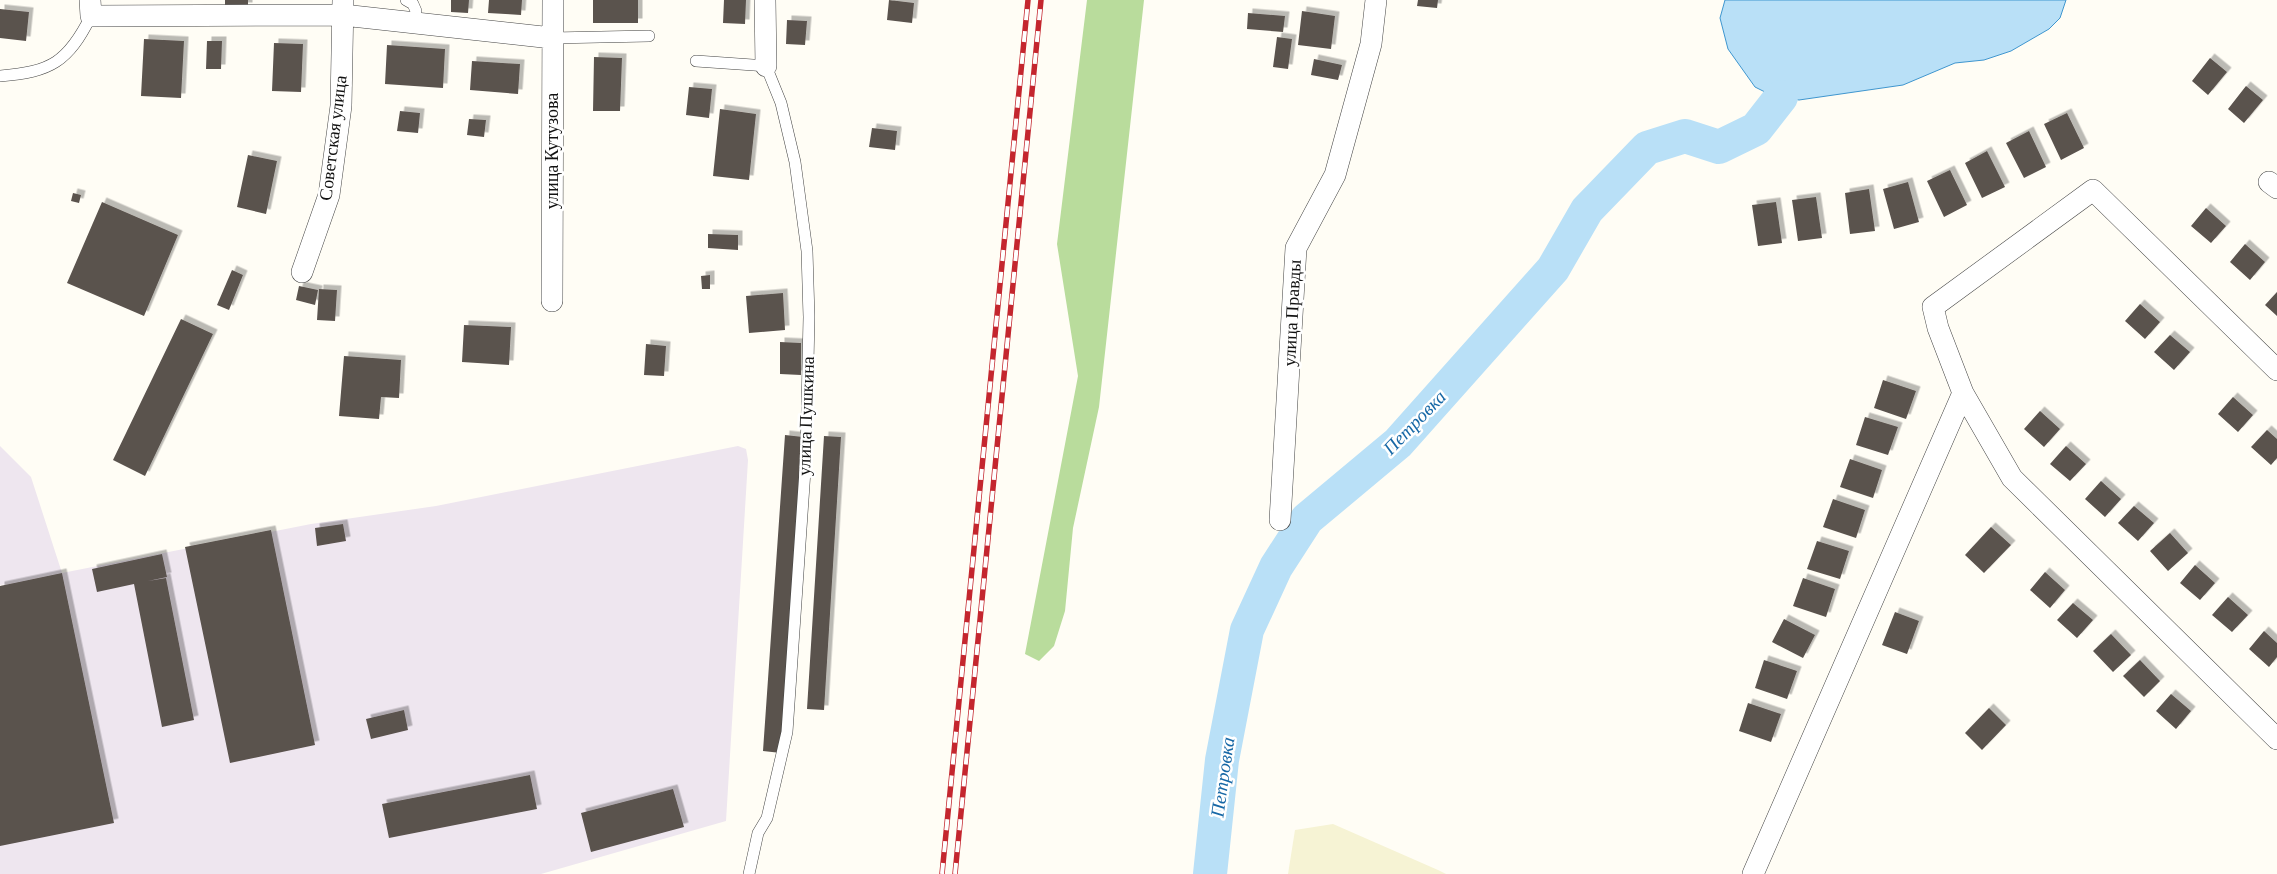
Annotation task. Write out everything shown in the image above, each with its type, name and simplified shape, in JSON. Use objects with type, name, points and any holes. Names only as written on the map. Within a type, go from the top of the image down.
[{"type":"street","name":"улица Кутузова","points":[[552,301],[553,0]]},
{"type":"street","name":"улица Пушкина","points":[[766,0],[766,66]]},
{"type":"street","name":"улица Правды","points":[[1280,520],[1296,248],[1335,175],[1371,44],[1376,0]]},
{"type":"street","points":[[91,8],[343,8],[414,23],[552,38]]},
{"type":"street","name":"Советская улица","points":[[302,272],[329,195],[341,106],[343,8]]},
{"type":"street","points":[[2277,370],[2092,190],[1933,307],[1938,328],[1963,393],[2012,478],[2277,740]]},
{"type":"street","points":[[1753,874],[1963,393]]},
{"type":"lane","points":[[406,0],[413,4],[416,11],[414,23]]},
{"type":"lane","points":[[0,76],[43,69],[62,58],[78,43],[91,8]]},
{"type":"lane","points":[[552,38],[649,36]]},
{"type":"lane","points":[[696,61],[766,66]]},
{"type":"lane","name":"улица Пушкина","points":[[749,874],[758,832],[767,818],[787,732],[806,456],[809,317],[807,251],[795,162],[781,103],[766,66]]},
{"type":"shaded area","points":[[0,446],[31,477],[62,573],[311,524],[436,506],[738,446],[746,449],[748,460],[726,821],[541,874],[0,874],[0,586],[7,584],[0,585]]},
{"type":"shaded area","points":[[1333,824],[1446,874],[1288,874],[1295,830]]},
{"type":"green space","points":[[1087,0],[1144,0],[1099,407],[1073,528],[1065,611],[1054,646],[1039,661],[1025,654],[1078,376],[1057,244]]},
{"type":"water","points":[[1725,0],[2066,0],[2060,18],[2049,29],[2011,51],[1984,60],[1955,63],[1903,85],[1799,100],[1769,94],[1755,87],[1728,49],[1720,18]]},
{"type":"building","points":[[225,0],[248,0],[248,7],[225,6]]},
{"type":"building","points":[[451,0],[469,0],[468,13],[451,12]]},
{"type":"building","points":[[489,0],[522,0],[521,15],[488,13]]},
{"type":"building","points":[[593,0],[638,0],[638,23],[593,23]]},
{"type":"building","points":[[724,0],[746,0],[745,24],[723,23]]},
{"type":"building","points":[[889,0],[914,3],[912,23],[887,20]]},
{"type":"building","points":[[1418,0],[1438,0],[1437,8],[1417,6]]},
{"type":"building","points":[[0,9],[29,12],[26,41],[0,38]]},
{"type":"building","points":[[1302,11],[1335,16],[1331,49],[1298,45]]},
{"type":"building","points":[[1248,13],[1285,16],[1283,32],[1247,29]]},
{"type":"building","points":[[787,20],[807,21],[805,45],[786,44]]},
{"type":"building","points":[[1277,37],[1292,39],[1288,69],[1273,67]]},
{"type":"building","points":[[144,39],[184,41],[181,98],[141,96]]},
{"type":"building","points":[[207,41],[222,41],[221,69],[206,69]]},
{"type":"building","points":[[274,43],[303,44],[301,92],[272,91]]},
{"type":"building","points":[[387,45],[445,49],[443,88],[385,84]]},
{"type":"building","points":[[594,57],[622,58],[620,111],[593,111]]},
{"type":"building","points":[[2210,58],[2227,72],[2208,95],[2192,81]]},
{"type":"building","points":[[1314,59],[1342,65],[1338,80],[1311,75]]},
{"type":"building","points":[[472,61],[520,64],[518,94],[470,90]]},
{"type":"building","points":[[2246,86],[2263,100],[2244,123],[2228,109]]},
{"type":"building","points":[[689,87],[712,89],[709,118],[686,115]]},
{"type":"building","points":[[720,109],[756,114],[749,180],[713,176]]},
{"type":"building","points":[[400,111],[420,113],[418,133],[397,131]]},
{"type":"building","points":[[2067,113],[2084,148],[2061,160],[2044,124]]},
{"type":"building","points":[[469,119],[486,120],[484,137],[467,135]]},
{"type":"building","points":[[872,128],[897,131],[895,150],[869,147]]},
{"type":"building","points":[[2029,131],[2046,167],[2024,178],[2006,143]]},
{"type":"building","points":[[1987,151],[2005,187],[1982,198],[1965,163]]},
{"type":"building","points":[[248,155],[277,161],[266,214],[237,207]]},
{"type":"building","points":[[1950,170],[1967,205],[1944,217],[1927,181]]},
{"type":"building","points":[[1908,182],[1919,222],[1894,229],[1883,189]]},
{"type":"building","points":[[1869,189],[1875,231],[1850,234],[1845,193]]},
{"type":"building","points":[[73,193],[81,195],[79,203],[71,201]]},
{"type":"building","points":[[1816,197],[1822,238],[1798,241],[1792,200]]},
{"type":"building","points":[[102,202],[178,235],[144,316],[67,283]]},
{"type":"building","points":[[1776,202],[1782,243],[1758,246],[1752,205]]},
{"type":"building","points":[[2206,208],[2226,226],[2211,243],[2191,226]]},
{"type":"building","points":[[708,234],[738,235],[738,250],[708,248]]},
{"type":"building","points":[[2245,244],[2265,262],[2250,280],[2230,262]]},
{"type":"building","points":[[232,270],[243,275],[229,310],[217,305]]},
{"type":"building","points":[[710,275],[710,289],[702,289],[701,276]]},
{"type":"building","points":[[299,286],[318,290],[315,305],[296,300]]},
{"type":"building","points":[[319,289],[337,290],[335,321],[317,320]]},
{"type":"building","points":[[2277,292],[2277,316],[2265,305]]},
{"type":"building","points":[[783,293],[785,330],[749,333],[746,296]]},
{"type":"building","points":[[2140,304],[2160,322],[2145,339],[2125,321]]},
{"type":"building","points":[[181,319],[213,334],[145,476],[113,460]]},
{"type":"building","points":[[464,325],[511,327],[509,365],[462,362]]},
{"type":"building","points":[[2170,335],[2190,352],[2174,370],[2154,352]]},
{"type":"building","points":[[780,342],[801,343],[801,375],[780,374]]},
{"type":"building","points":[[646,344],[666,346],[664,376],[644,375]]},
{"type":"building","points":[[344,356],[401,360],[399,398],[381,397],[379,419],[339,416]]},
{"type":"building","points":[[1883,380],[1916,391],[1906,419],[1874,408]]},
{"type":"building","points":[[2233,397],[2253,415],[2238,432],[2218,414]]},
{"type":"building","points":[[2040,411],[2060,429],[2044,447],[2024,429]]},
{"type":"building","points":[[1865,417],[1898,427],[1888,455],[1856,445]]},
{"type":"building","points":[[2267,430],[2277,439],[2277,458],[2271,465],[2251,447]]},
{"type":"building","points":[[785,435],[803,437],[781,753],[763,751]]},
{"type":"building","points":[[824,436],[841,437],[824,710],[807,709]]},
{"type":"building","points":[[2066,446],[2086,464],[2070,481],[2050,464]]},
{"type":"building","points":[[1850,459],[1882,470],[1873,498],[1840,487]]},
{"type":"building","points":[[2101,481],[2121,499],[2105,517],[2085,499]]},
{"type":"building","points":[[1833,499],[1865,510],[1856,538],[1823,527]]},
{"type":"building","points":[[2134,506],[2154,523],[2138,541],[2118,523]]},
{"type":"building","points":[[343,524],[346,541],[317,546],[315,528]]},
{"type":"building","points":[[1991,527],[2011,545],[1984,573],[1965,555]]},
{"type":"building","points":[[271,530],[315,745],[230,763],[185,547]]},
{"type":"building","points":[[2170,533],[2188,553],[2168,571],[2150,551]]},
{"type":"building","points":[[1817,541],[1849,551],[1840,579],[1807,569]]},
{"type":"building","points":[[162,554],[167,577],[148,581],[166,578],[194,720],[162,727],[134,584],[97,592],[92,569]]},
{"type":"building","points":[[2195,565],[2215,583],[2200,600],[2180,583]]},
{"type":"building","points":[[2045,572],[2065,590],[2050,608],[2030,590]]},
{"type":"building","points":[[62,573],[114,823],[0,846],[0,586]]},
{"type":"building","points":[[1803,578],[1835,589],[1826,617],[1793,606]]},
{"type":"building","points":[[2228,597],[2248,615],[2232,632],[2212,615]]},
{"type":"building","points":[[2073,603],[2093,620],[2077,638],[2057,620]]},
{"type":"building","points":[[1895,612],[1919,621],[1907,654],[1882,645]]},
{"type":"building","points":[[1784,619],[1815,635],[1803,658],[1772,642]]},
{"type":"building","points":[[2264,631],[2277,643],[2277,657],[2269,667],[2249,649]]},
{"type":"building","points":[[2111,634],[2131,655],[2113,672],[2093,651]]},
{"type":"building","points":[[1764,660],[1797,671],[1787,699],[1755,688]]},
{"type":"building","points":[[2140,660],[2160,681],[2144,697],[2123,676]]},
{"type":"building","points":[[2171,694],[2191,711],[2176,729],[2156,711]]},
{"type":"building","points":[[1748,703],[1781,714],[1771,742],[1739,731]]},
{"type":"building","points":[[1989,708],[2006,725],[1982,750],[1965,733]]},
{"type":"building","points":[[404,710],[408,730],[371,739],[366,719]]},
{"type":"building","points":[[530,775],[537,809],[389,838],[382,804]]},
{"type":"building","points":[[673,789],[684,827],[591,852],[581,813]]},
{"type":"waterway","name":"Петровка","points":[[1210,874],[1222,760],[1247,630],[1276,567],[1307,519],[1398,443],[1553,269],[1587,210],[1647,148],[1685,136],[1719,147],[1756,129],[1781,97]]},
{"type":"railway","points":[[942,874],[1028,0]]},
{"type":"railway","points":[[955,874],[1041,0]]}]
